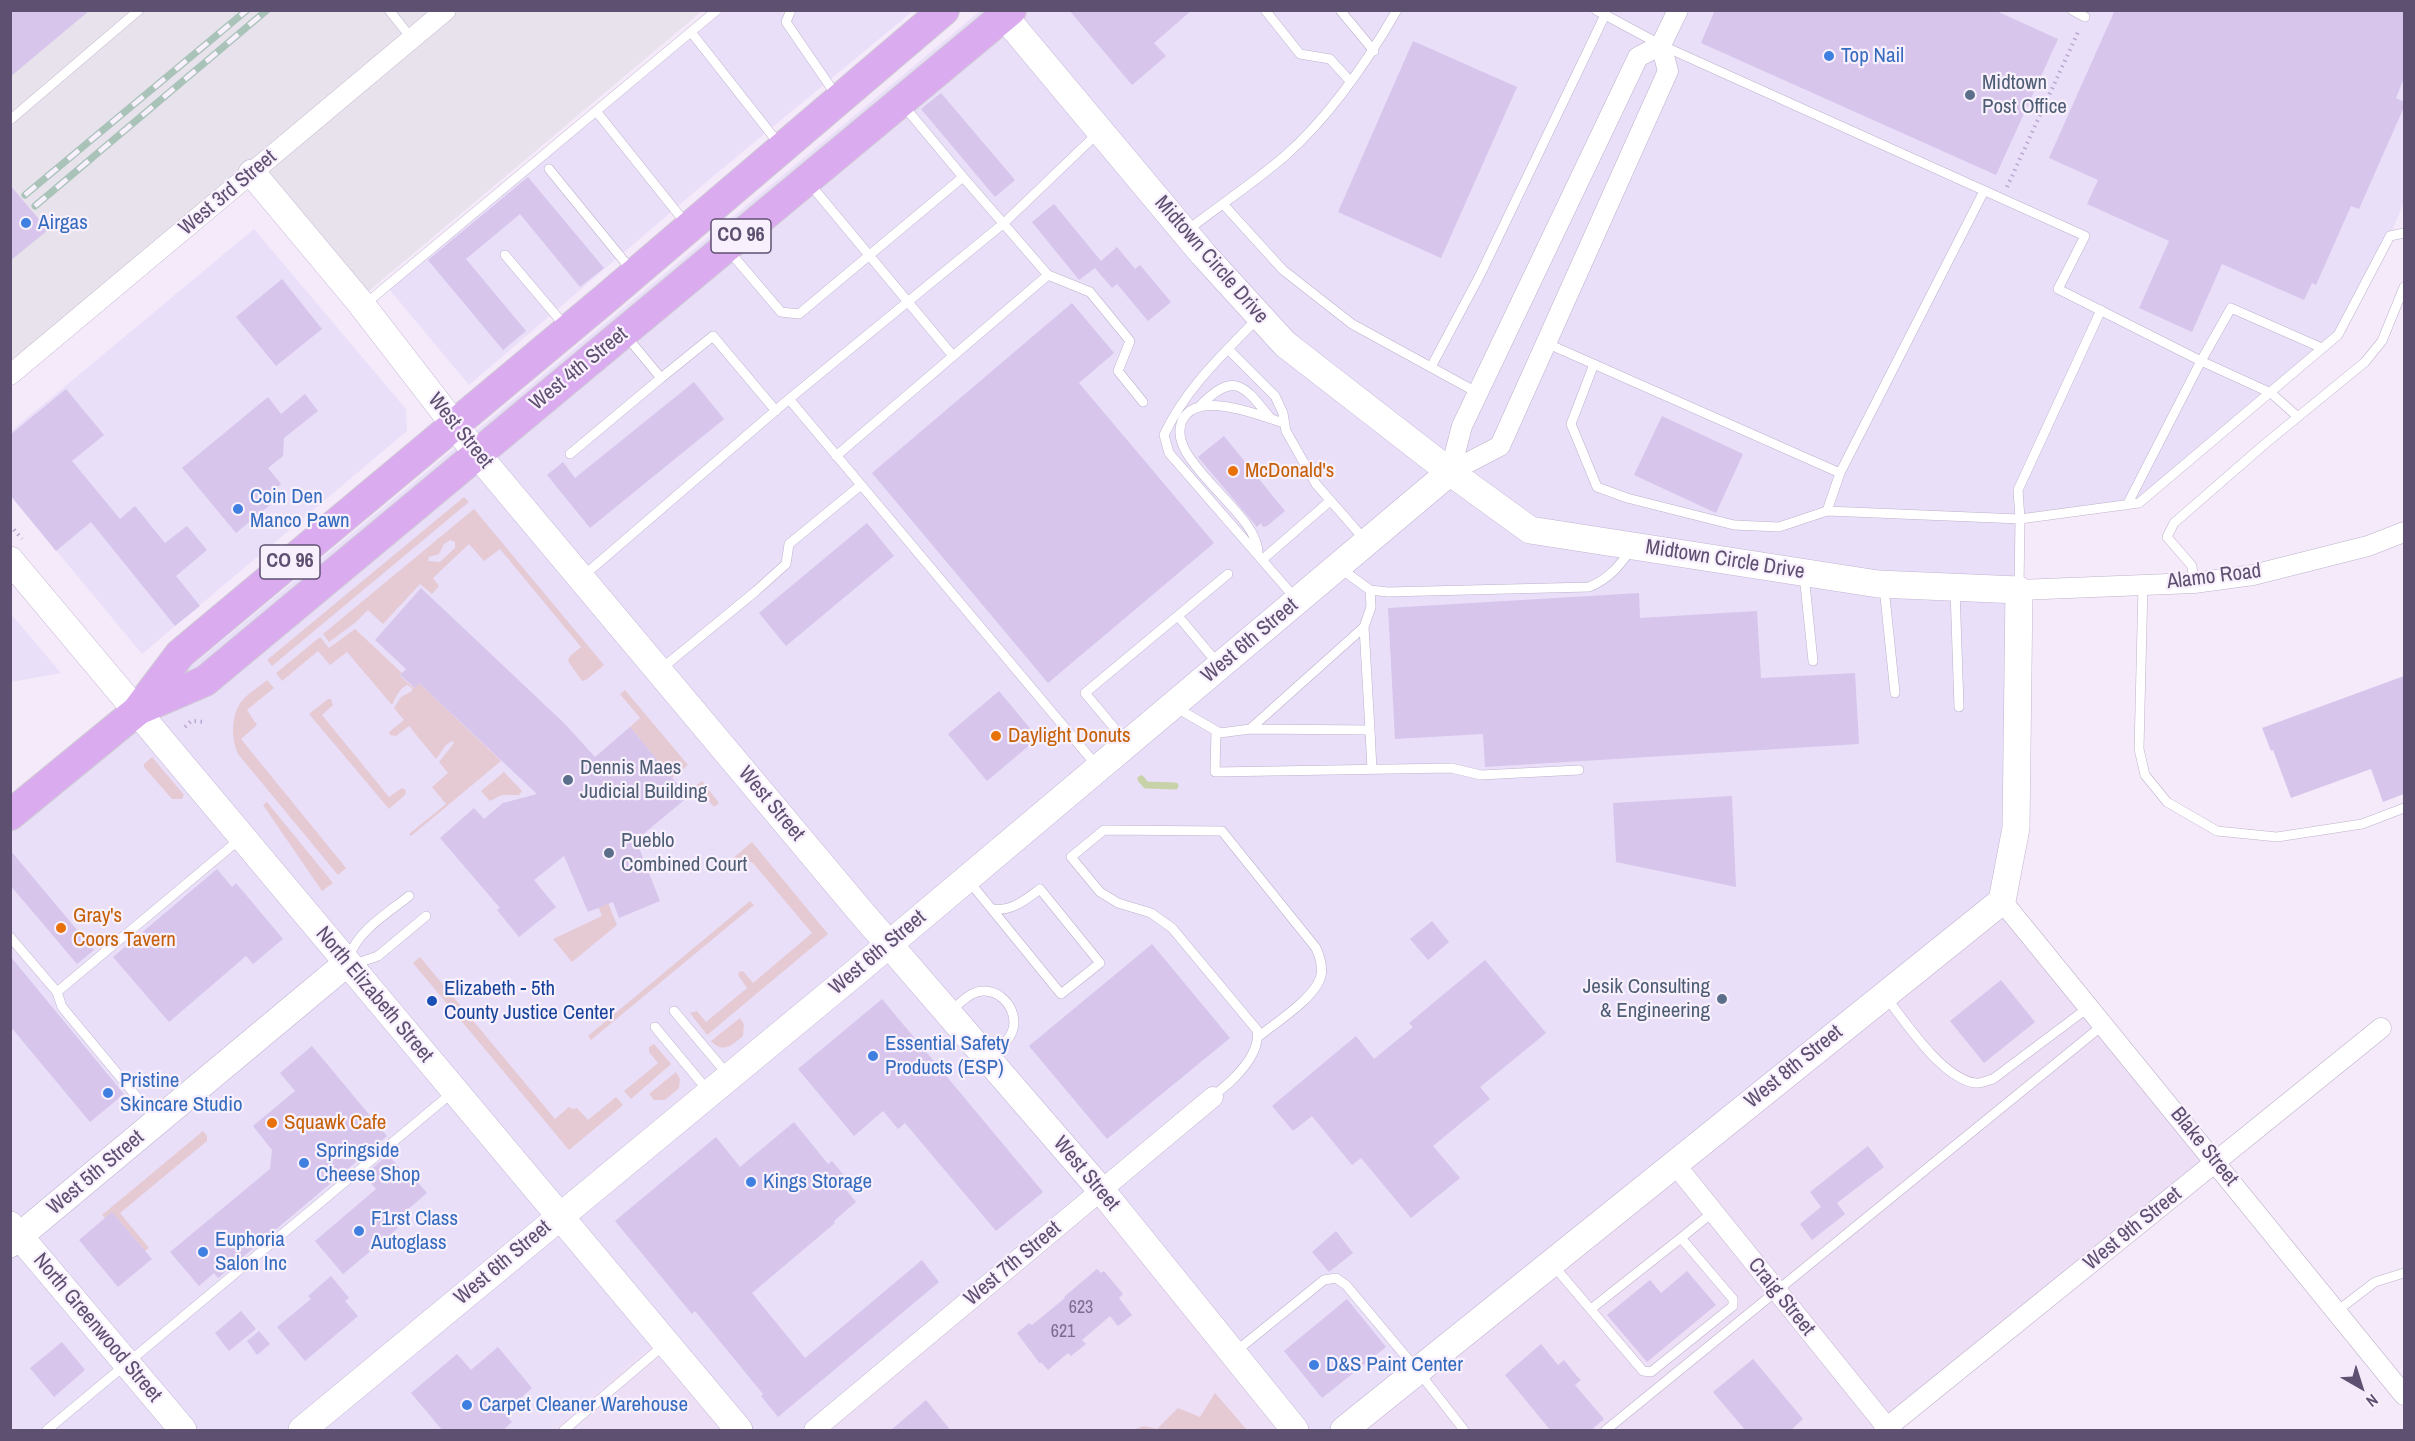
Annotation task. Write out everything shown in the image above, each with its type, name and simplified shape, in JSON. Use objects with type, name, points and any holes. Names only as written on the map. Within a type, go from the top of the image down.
[{"type":"main road","name":"West 4th Street","points":[[136,711],[205,681],[1006,12]]},
{"type":"main road","name":"West 4th Street","points":[[10,815],[136,711],[180,654],[568,330],[839,100],[930,19]]},
{"type":"street","name":"West 3rd Street","points":[[10,375],[446,10]]},
{"type":"street","points":[[1450,472],[1462,426],[1638,57],[1661,45],[1678,10]]},
{"type":"street","name":"Midtown Circle Drive","points":[[1006,12],[1185,232],[1285,344],[1450,472],[1530,530],[1883,585],[2019,590]]},
{"type":"street","points":[[1450,472],[1500,446],[1668,71],[1661,45]]},
{"type":"street","name":"West Street","points":[[252,173],[363,306],[477,454],[861,912],[1101,1190],[1295,1431]]},
{"type":"street","name":"West 6th Street","points":[[302,1431],[1128,744],[1450,472]]},
{"type":"street","name":"Alamo Road","points":[[2019,590],[2194,584],[2253,575],[2368,546],[2404,532]]},
{"type":"street","name":"North Elizabeth Street","points":[[10,560],[739,1431]]},
{"type":"street","points":[[2002,901],[2016,828],[2019,590]]},
{"type":"street","name":"West 8th Street","points":[[1344,1431],[2002,901]]},
{"type":"street","name":"Blake Street","points":[[2002,901],[2404,1395]]},
{"type":"street","name":"West 5th Street","points":[[14,1235],[158,1122],[347,963]]},
{"type":"street","name":"West 9th Street","points":[[1887,1430],[2381,1028]]},
{"type":"street","name":"West 7th Street","points":[[814,1431],[1101,1190],[1214,1100]]},
{"type":"street","name":"Craig Street","points":[[1674,1163],[1887,1430]]},
{"type":"street","name":"North Greenwood Street","points":[[14,1235],[183,1431]]},
{"type":"lane","points":[[10,120],[139,10]]},
{"type":"lane","points":[[389,10],[412,39]]},
{"type":"lane","points":[[363,306],[717,10]]},
{"type":"lane","points":[[791,10],[786,22],[839,100]]},
{"type":"lane","points":[[1265,10],[1300,54],[1330,59],[1350,81]]},
{"type":"lane","points":[[1340,10],[1374,51]]},
{"type":"lane","points":[[1185,232],[1286,154],[1323,115],[1374,51],[1397,10]]},
{"type":"lane","points":[[2072,10],[2085,17]]},
{"type":"lane","points":[[1431,367],[1480,275],[1601,13],[1661,45],[2085,236],[2058,289],[2201,361],[2271,393],[2298,417]]},
{"type":"lane","points":[[691,32],[782,148]]},
{"type":"lane","points":[[901,102],[1048,275],[1090,292],[1130,340],[1118,371],[1143,402]]},
{"type":"lane","points":[[596,111],[689,227]]},
{"type":"lane","points":[[582,577],[789,399],[1004,223],[1101,131]]},
{"type":"lane","points":[[549,169],[634,274]]},
{"type":"lane","points":[[726,248],[781,312],[798,314],[963,177]]},
{"type":"lane","points":[[807,180],[953,356]]},
{"type":"lane","points":[[1827,511],[1840,474],[1984,190]]},
{"type":"lane","points":[[1223,204],[1283,270],[1352,324],[1478,393]]},
{"type":"lane","points":[[1594,364],[1571,424],[1597,487],[1627,498],[1734,525],[1779,527],[1827,511],[2020,519],[2127,505],[2139,503],[2338,335],[2390,236],[2404,233]]},
{"type":"lane","points":[[505,255],[568,330]]},
{"type":"lane","points":[[836,456],[1048,275]]},
{"type":"lane","points":[[2194,584],[2192,566],[2167,537],[2174,523],[2365,362],[2382,341],[2404,287]]},
{"type":"lane","points":[[2127,505],[2231,308],[2322,348]]},
{"type":"lane","points":[[2019,590],[2018,490],[2101,310]]},
{"type":"lane","points":[[1260,316],[1189,391],[1173,415],[1164,435],[1169,453],[1298,600]]},
{"type":"lane","points":[[624,332],[661,378]]},
{"type":"lane","points":[[570,454],[712,336],[776,411]]},
{"type":"lane","points":[[1546,343],[1840,474]]},
{"type":"lane","points":[[1228,349],[1275,396],[1286,431],[1316,484],[1367,543]]},
{"type":"lane","points":[[1260,556],[1254,532],[1188,456],[1180,440],[1179,425],[1187,413],[1199,407],[1210,395],[1223,387],[1238,385],[1247,390],[1271,419]]},
{"type":"lane","points":[[789,399],[1099,767]]},
{"type":"lane","points":[[1199,407],[1218,406],[1236,409],[1284,423]]},
{"type":"lane","points":[[660,670],[764,585],[786,564],[789,543],[861,485]]},
{"type":"lane","points":[[1260,556],[1330,501]]},
{"type":"lane","points":[[1338,567],[1370,590],[1388,592],[1589,587],[1614,573],[1634,546]]},
{"type":"lane","points":[[1804,573],[1813,661]]},
{"type":"lane","points":[[1128,744],[1085,693],[1228,574]]},
{"type":"lane","points":[[1883,585],[1895,693]]},
{"type":"lane","points":[[2143,585],[2139,749],[2145,775],[2167,802],[2217,831],[2277,837],[2362,824],[2404,808]]},
{"type":"lane","points":[[1955,587],[1959,707]]},
{"type":"lane","points":[[1370,590],[1371,607],[1364,627],[1372,770]]},
{"type":"lane","points":[[1178,616],[1220,666]]},
{"type":"lane","points":[[1250,729],[1364,627]]},
{"type":"lane","points":[[1173,706],[1220,733],[1250,729],[1370,730]]},
{"type":"lane","points":[[1216,731],[1215,772],[1451,768],[1480,775],[1579,770]]},
{"type":"lane","points":[[1214,1100],[1252,1055],[1258,1037],[1257,1030],[1173,928],[1151,913],[1118,903],[1100,892],[1071,857],[1104,830],[1222,831],[1316,948],[1320,957],[1321,977],[1317,986],[1258,1037]]},
{"type":"lane","points":[[57,992],[242,837]]},
{"type":"lane","points":[[967,878],[992,909],[1061,994],[1100,963],[1040,889],[1011,908],[992,909]]},
{"type":"lane","points":[[409,896],[359,938],[352,948],[347,963],[358,964],[373,959],[426,916]]},
{"type":"lane","points":[[10,938],[57,992],[62,1008],[158,1122]]},
{"type":"lane","points":[[949,1013],[970,995],[980,991],[989,991],[1001,997],[1013,1011],[1012,1033],[989,1059]]},
{"type":"lane","points":[[1884,995],[1940,1064],[1952,1073],[1976,1083],[1993,1079],[2089,1007]]},
{"type":"lane","points":[[674,1011],[720,1084]]},
{"type":"lane","points":[[1606,1431],[2103,1025]]},
{"type":"lane","points":[[655,1027],[720,1084]]},
{"type":"lane","points":[[47,1431],[454,1091]]},
{"type":"lane","points":[[1592,1309],[1713,1212]]},
{"type":"lane","points":[[1552,1263],[1643,1371],[1651,1372],[1733,1306],[1733,1299],[1681,1238]]},
{"type":"lane","points":[[2337,1311],[2375,1282],[2404,1273]]},
{"type":"lane","points":[[1233,1354],[1324,1280],[1336,1278],[1346,1285],[1418,1371],[1464,1431]]},
{"type":"lane","points":[[564,1431],[666,1343]]},
{"type":"path","points":[[2001,198],[2085,17]]},
{"type":"path","points":[[185,727],[191,721],[206,722]]},
{"type":"shaded area","points":[[11,11],[702,11],[358,300],[252,173],[11,375]]},
{"type":"shaded area","points":[[724,11],[913,11],[705,183],[469,385],[389,289]]},
{"type":"shaded area","points":[[980,11],[2404,11],[2404,202],[2390,236],[2338,335],[2139,503],[2020,520],[2002,901],[1344,1430],[1295,1430],[1101,1190],[814,1430],[739,1430],[660,1337],[549,1430],[11,1430],[11,815]]},
{"type":"shaded area","points":[[254,229],[406,409],[407,431],[142,654],[11,496],[10,432]]},
{"type":"shaded area","points":[[464,497],[469,502],[272,666],[267,660]]},
{"type":"shaded area","points":[[474,509],[604,665],[582,681],[568,661],[570,656],[581,647],[500,549],[484,561],[469,544],[433,578],[439,586],[432,594],[420,584],[383,624],[368,610],[329,642],[323,634]],"holes":[[[450,540],[455,542],[455,548],[440,562],[428,561],[429,557],[439,554],[444,544]]]},
{"type":"shaded area","points":[[11,614],[61,673],[11,682]]},
{"type":"shaded area","points":[[355,629],[402,673],[400,676],[414,688],[419,683],[501,761],[411,836],[409,834],[446,804],[432,787],[448,773],[439,762],[454,743],[452,741],[446,745],[436,759],[409,726],[396,736],[390,735],[389,732],[404,720],[394,708],[401,697],[412,691],[412,688],[407,685],[404,687],[392,705],[347,652],[330,665],[318,651],[282,681],[276,673],[320,637],[329,648]]},
{"type":"shaded area","points":[[267,680],[274,688],[247,710],[257,725],[241,739],[346,868],[338,875],[238,754],[233,735],[235,714],[241,702]]},
{"type":"shaded area","points":[[625,690],[688,765],[672,778],[630,727],[640,718],[620,694]]},
{"type":"shaded area","points":[[331,699],[333,705],[322,715],[389,797],[402,788],[406,790],[405,795],[389,809],[309,714]]},
{"type":"shaded area","points":[[152,757],[184,795],[182,799],[172,799],[144,767],[144,764]]},
{"type":"shaded area","points":[[504,772],[522,791],[519,795],[502,795],[490,801],[481,791]]},
{"type":"shaded area","points":[[702,781],[719,803],[714,807],[699,789],[688,797],[685,794]]},
{"type":"shaded area","points":[[267,802],[333,883],[322,891],[263,805]]},
{"type":"shaded area","points":[[752,842],[828,934],[707,1035],[690,1013],[697,1011],[706,1022],[747,988],[738,975],[739,972],[743,971],[753,983],[812,933],[753,863],[745,860],[725,865]]},
{"type":"shaded area","points":[[750,901],[754,905],[591,1040],[588,1036]]},
{"type":"shaded area","points":[[2002,901],[2216,1162],[1889,1430],[1344,1430]]},
{"type":"shaded area","points":[[608,903],[617,925],[572,962],[553,939],[602,916],[598,906]]},
{"type":"shaded area","points":[[420,957],[555,1119],[569,1107],[577,1108],[588,1120],[616,1097],[623,1105],[569,1150],[413,963]]},
{"type":"shaded area","points":[[740,1018],[744,1024],[743,1036],[723,1048],[711,1041]]},
{"type":"shaded area","points":[[654,1044],[671,1064],[631,1099],[624,1091],[658,1063],[649,1052],[649,1047]]},
{"type":"shaded area","points":[[676,1072],[680,1079],[679,1088],[665,1100],[654,1100],[649,1094]]},
{"type":"shaded area","points":[[203,1131],[207,1136],[207,1141],[120,1213],[149,1248],[145,1251],[112,1212],[105,1218],[102,1215]]},
{"type":"shaded area","points":[[1101,1190],[1295,1430],[814,1430]]},
{"type":"shaded area","points":[[660,1336],[739,1430],[549,1430]]},
{"type":"shaded area","points":[[1215,1393],[1247,1430],[1132,1430],[1144,1426],[1157,1429],[1178,1408],[1200,1417]]},
{"type":"building","points":[[10,10],[90,10],[10,77]]},
{"type":"building","points":[[1069,10],[1192,10],[1154,43],[1166,56],[1132,85]]},
{"type":"building","points":[[1715,10],[1994,10],[2058,39],[1996,175],[1701,43]]},
{"type":"building","points":[[2115,10],[2404,10],[2404,78],[2396,98],[2404,102],[2404,107],[2359,209],[2351,206],[2316,285],[2312,283],[2304,300],[2222,264],[2192,332],[2139,308],[2169,241],[2087,204],[2098,180],[2049,158]]},
{"type":"building","points":[[1413,41],[1517,87],[1441,258],[1338,212]]},
{"type":"building","points":[[941,93],[1015,180],[995,197],[921,109]]},
{"type":"building","points":[[528,177],[604,268],[580,287],[520,214],[466,259],[526,331],[503,350],[428,260]]},
{"type":"building","name":"Airgas","points":[[10,185],[48,230],[10,261]]},
{"type":"building","points":[[1054,204],[1101,261],[1117,247],[1135,269],[1140,265],[1171,302],[1148,321],[1117,284],[1112,288],[1095,268],[1079,280],[1032,222]]},
{"type":"building","points":[[282,279],[322,329],[276,366],[236,317]]},
{"type":"building","points":[[1072,303],[1114,353],[1079,383],[1214,543],[1048,683],[872,473]]},
{"type":"building","points":[[694,382],[724,419],[590,528],[547,475],[563,462],[575,478]]},
{"type":"building","points":[[66,389],[104,435],[72,461],[120,519],[135,506],[165,543],[187,526],[207,550],[176,576],[200,606],[175,626],[91,522],[56,551],[10,495],[10,435]]},
{"type":"building","points":[[305,394],[318,411],[284,438],[283,456],[268,468],[281,484],[264,498],[270,505],[236,533],[182,468],[268,397],[281,414]]},
{"type":"building","points":[[1662,416],[1743,454],[1716,513],[1634,475]]},
{"type":"building","points":[[1224,436],[1285,511],[1267,526],[1263,527],[1261,523],[1257,527],[1198,457]]},
{"type":"building","points":[[867,523],[894,556],[786,646],[759,613]]},
{"type":"building","points":[[421,588],[565,724],[595,757],[630,727],[688,797],[636,840],[660,901],[619,918],[613,902],[588,912],[564,856],[534,880],[556,907],[519,937],[497,910],[500,908],[440,838],[474,808],[484,819],[503,803],[537,794],[419,683],[415,688],[400,675],[406,669],[375,640]]},
{"type":"building","points":[[1639,593],[1640,618],[1757,611],[1761,678],[1855,673],[1859,744],[1485,767],[1483,734],[1395,739],[1388,608]]},
{"type":"building","points":[[2404,676],[2404,794],[2383,802],[2371,769],[2291,798],[2262,728]]},
{"type":"building","points":[[999,691],[1038,738],[987,781],[948,734]]},
{"type":"building","points":[[1732,796],[1736,887],[1616,862],[1613,803]]},
{"type":"building","name":"Gray's Coors Tavern","points":[[10,850],[94,950],[77,964],[10,885]]},
{"type":"building","points":[[217,869],[232,887],[236,883],[283,939],[253,964],[246,956],[169,1022],[113,957]]},
{"type":"building","points":[[1432,921],[1449,942],[1428,960],[1410,939]]},
{"type":"building","points":[[1152,944],[1230,1038],[1107,1139],[1029,1046]]},
{"type":"building","points":[[10,956],[124,1094],[90,1122],[10,1026]]},
{"type":"building","points":[[1485,960],[1546,1033],[1480,1087],[1490,1099],[1433,1146],[1460,1178],[1411,1218],[1361,1158],[1352,1165],[1312,1116],[1293,1131],[1272,1106],[1356,1036],[1374,1059],[1413,1027],[1409,1023]]},
{"type":"building","points":[[2001,980],[2035,1022],[1984,1063],[1950,1021]]},
{"type":"building","points":[[882,999],[1043,1192],[996,1231],[905,1123],[898,1129],[883,1111],[854,1136],[798,1069]]},
{"type":"building","points":[[312,1046],[387,1136],[218,1278],[214,1273],[199,1286],[170,1252],[270,1169],[272,1150],[253,1126],[295,1091],[280,1073]]},
{"type":"building","points":[[794,1122],[828,1164],[832,1161],[848,1180],[842,1185],[856,1202],[834,1221],[835,1223],[752,1293],[805,1358],[922,1260],[939,1282],[778,1417],[761,1396],[763,1394],[695,1311],[692,1314],[615,1221],[716,1137],[740,1167]]},
{"type":"building","points":[[1868,1146],[1884,1167],[1837,1203],[1845,1214],[1812,1240],[1800,1224],[1821,1207],[1810,1192]]},
{"type":"building","points":[[388,1155],[412,1182],[415,1179],[427,1193],[393,1222],[398,1228],[343,1274],[315,1241],[376,1189],[364,1175]]},
{"type":"building","points":[[112,1212],[152,1259],[118,1287],[79,1240]]},
{"type":"building","points":[[1336,1231],[1353,1253],[1329,1272],[1312,1252]]},
{"type":"building","points":[[1097,1269],[1101,1273],[1104,1271],[1123,1294],[1119,1298],[1132,1315],[1118,1326],[1110,1316],[1082,1340],[1086,1344],[1071,1356],[1068,1353],[1048,1370],[1041,1362],[1040,1364],[1017,1333],[1029,1323],[1032,1325]]},
{"type":"building","points":[[1687,1271],[1716,1305],[1647,1362],[1607,1315],[1650,1280],[1661,1293]]},
{"type":"building","points":[[331,1276],[349,1298],[345,1301],[358,1316],[305,1361],[277,1327],[311,1299],[308,1296]]},
{"type":"building","points":[[1347,1299],[1386,1347],[1322,1398],[1284,1351]]},
{"type":"building","points":[[241,1311],[256,1329],[229,1351],[215,1333]]},
{"type":"building","points":[[259,1331],[270,1344],[257,1355],[247,1341]]},
{"type":"building","points":[[62,1342],[85,1370],[54,1397],[30,1368]]},
{"type":"building","points":[[1541,1344],[1558,1365],[1564,1360],[1581,1380],[1575,1385],[1604,1419],[1590,1431],[1551,1431],[1505,1375]]},
{"type":"building","points":[[498,1347],[532,1388],[504,1413],[512,1422],[502,1431],[443,1431],[411,1393],[457,1354],[471,1370]]},
{"type":"building","points":[[1753,1359],[1803,1419],[1790,1431],[1746,1431],[1713,1392]]},
{"type":"building","points":[[926,1400],[951,1431],[890,1431]]},
{"type":"waterway","points":[[1141,779],[1146,785],[1175,786]]},
{"type":"railway","points":[[25,195],[247,10]]},
{"type":"railway","points":[[35,206],[267,10]]},
{"type":"place","name":"Top Nail","points":[[1829,56]]},
{"type":"place","name":"Midtown Post Office","points":[[1970,95]]},
{"type":"place","name":"Airgas","points":[[26,223]]},
{"type":"place","name":"McDonald's","points":[[1233,471]]},
{"type":"place","name":"Coin Den Manco Pawn","points":[[238,509]]},
{"type":"place","name":"Daylight Donuts","points":[[996,736]]},
{"type":"place","name":"Dennis Maes Judicial Building","points":[[568,780]]},
{"type":"place","name":"Pueblo Combined Court","points":[[609,853]]},
{"type":"place","name":"Gray's Coors Tavern","points":[[61,928]]},
{"type":"place","name":"Jesik Consulting & Engineering","points":[[1722,999]]},
{"type":"place","name":"Elizabeth - 5th County Justice Center","points":[[432,1001]]},
{"type":"place","name":"Essential Safety Products (ESP)","points":[[873,1056]]},
{"type":"place","name":"Pristine Skincare Studio","points":[[108,1093]]},
{"type":"place","name":"Squawk Cafe","points":[[272,1123]]},
{"type":"place","name":"Springside Cheese Shop","points":[[304,1163]]},
{"type":"place","name":"Kings Storage","points":[[751,1182]]},
{"type":"place","name":"F1rst Class Autoglass","points":[[359,1231]]},
{"type":"place","name":"Euphoria Salon Inc","points":[[203,1252]]},
{"type":"place","name":"D&S Paint Center","points":[[1314,1365]]},
{"type":"place","name":"Carpet Cleaner Warehouse","points":[[467,1405]]}]
